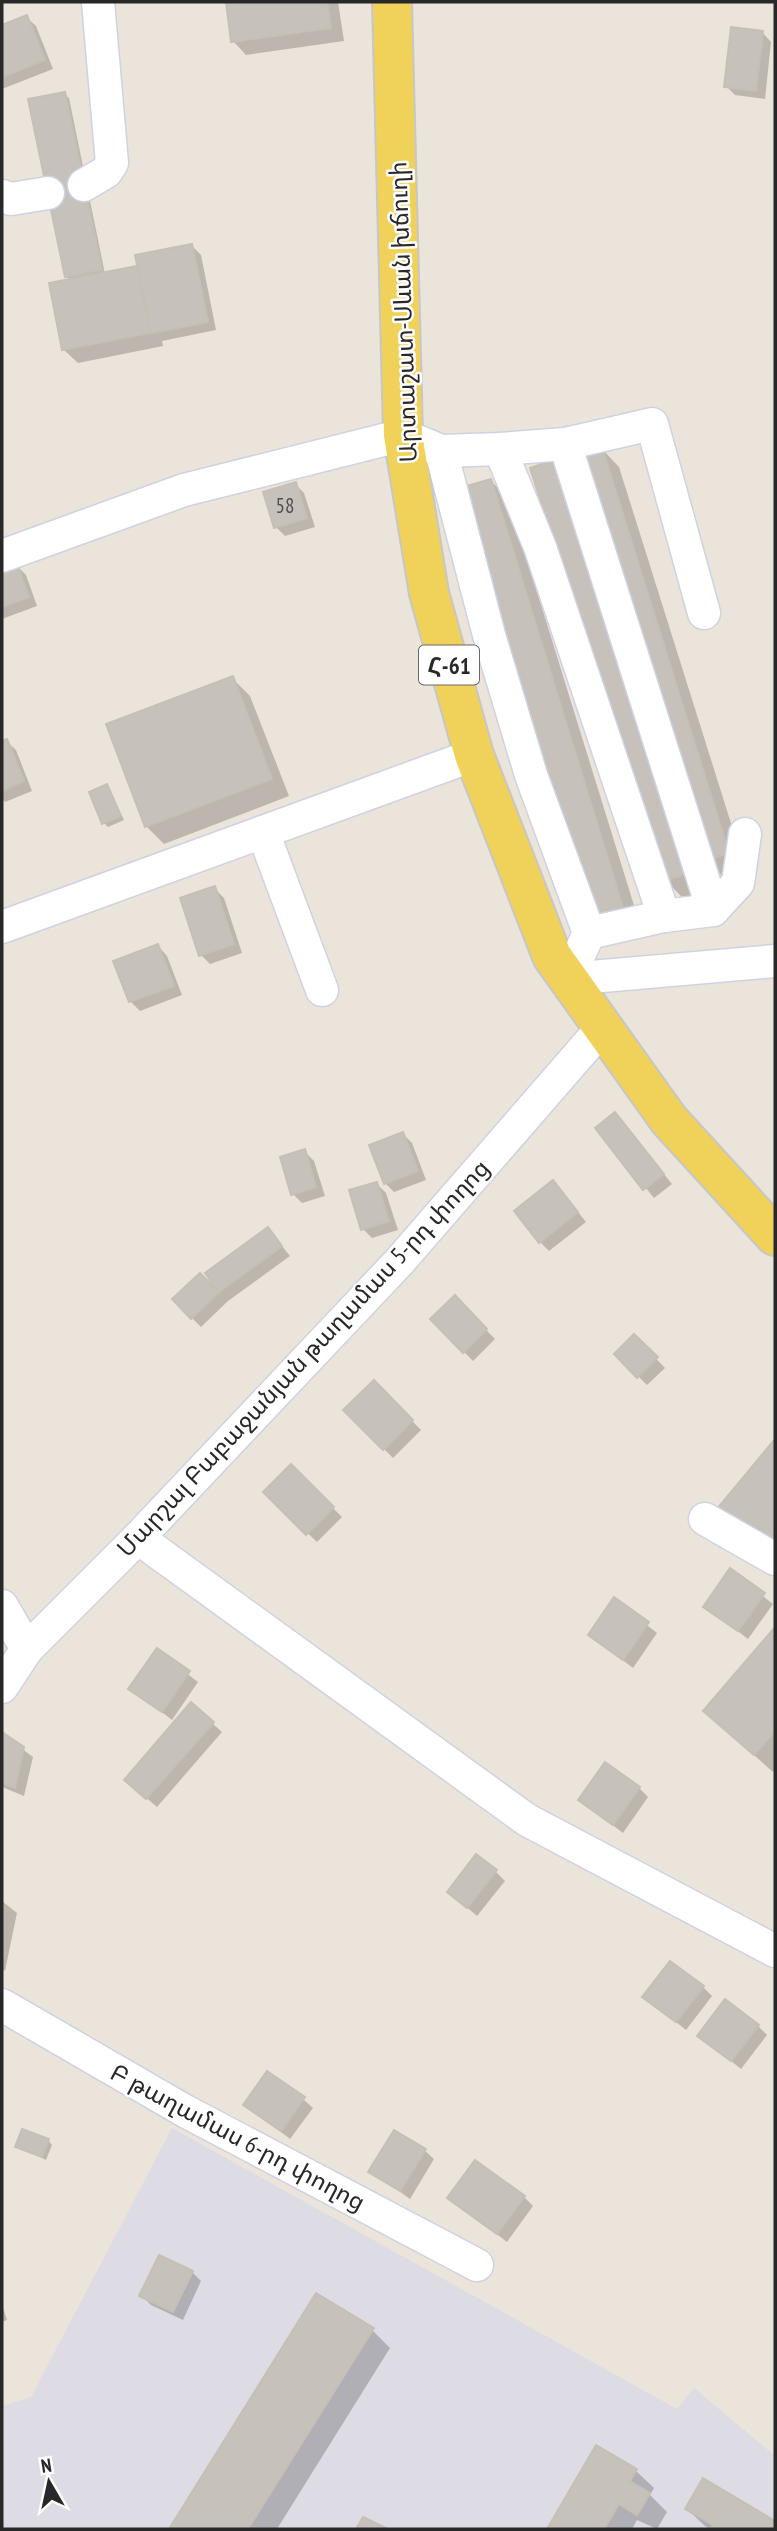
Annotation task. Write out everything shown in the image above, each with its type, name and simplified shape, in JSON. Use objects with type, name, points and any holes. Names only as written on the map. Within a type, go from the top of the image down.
[{"type":"main road","name":"Արտաշատ-Սևան խճուղի","points":[[392,2],[403,435],[429,593],[474,755],[552,956],[669,1120],[775,1236]]},
{"type":"street","points":[[84,185],[106,172],[112,163],[98,2]]},
{"type":"street","points":[[2,196],[11,199],[48,193]]},
{"type":"street","points":[[2,556],[184,490],[403,435],[441,451],[500,449],[565,444],[652,424],[704,613]]},
{"type":"street","points":[[565,444],[713,910]]},
{"type":"street","points":[[500,449],[540,547],[664,916]]},
{"type":"street","points":[[441,451],[489,635],[531,775],[589,933],[568,979],[775,961]]},
{"type":"street","points":[[2,927],[474,755]]},
{"type":"street","points":[[263,832],[322,990]]},
{"type":"street","points":[[589,933],[664,916],[713,910],[738,883],[746,834]]},
{"type":"street","name":"Մարշալ Բաբաջանյան թաղամաս 5-րդ փողոց","points":[[2,1687],[27,1648],[138,1538],[399,1262],[603,1027]]},
{"type":"street","points":[[705,1520],[775,1559]]},
{"type":"street","points":[[138,1538],[527,1820],[775,1951]]},
{"type":"street","points":[[2,1606],[27,1648]]},
{"type":"street","name":"Բ թաղամաս 6-րդ փողոց","points":[[2,2005],[185,2111],[477,2265]]},
{"type":"shaded area","points":[[172,2128],[677,2409],[694,2388],[775,2456],[775,2529],[2,2529],[2,2406],[31,2397]]},
{"type":"building","points":[[226,2],[327,2],[331,28],[231,42]]},
{"type":"building","points":[[27,15],[45,60],[2,77],[2,25]]},
{"type":"building","points":[[731,27],[763,31],[756,91],[724,87]]},
{"type":"building","points":[[65,92],[102,270],[65,277],[28,99]]},
{"type":"building","points":[[192,244],[208,322],[151,333],[135,255]]},
{"type":"building","points":[[137,266],[150,333],[62,350],[49,283]]},
{"type":"building","points":[[602,447],[729,853],[704,861],[577,454]]},
{"type":"building","points":[[557,459],[690,873],[663,881],[530,468]]},
{"type":"building","points":[[491,479],[624,911],[593,920],[460,488]]},
{"type":"building","points":[[296,482],[307,518],[274,528],[263,492]]},
{"type":"building","points":[[17,564],[29,597],[2,607],[2,570]]},
{"type":"building","points":[[233,676],[272,779],[145,827],[106,724]]},
{"type":"building","points":[[7,739],[24,781],[2,791],[2,741]]},
{"type":"building","points":[[107,784],[121,816],[102,824],[89,792]]},
{"type":"building","points":[[215,886],[234,944],[199,956],[180,898]]},
{"type":"building","points":[[158,944],[174,986],[129,1002],[113,961]]},
{"type":"building","points":[[615,1112],[664,1174],[643,1190],[595,1128]]},
{"type":"building","points":[[403,1132],[418,1171],[384,1184],[369,1145]]},
{"type":"building","points":[[305,1149],[316,1187],[291,1195],[280,1157]]},
{"type":"building","points":[[553,1180],[578,1212],[539,1243],[514,1211]]},
{"type":"building","points":[[377,1182],[389,1221],[361,1230],[349,1190]]},
{"type":"building","points":[[268,1227],[282,1246],[219,1292],[205,1273]]},
{"type":"building","points":[[200,1273],[219,1292],[191,1319],[172,1299]]},
{"type":"building","points":[[455,1295],[487,1329],[463,1353],[430,1319]]},
{"type":"building","points":[[634,1334],[658,1357],[637,1378],[614,1354]]},
{"type":"building","points":[[374,1380],[413,1420],[383,1450],[343,1410]]},
{"type":"building","points":[[775,1439],[775,1547],[716,1510]]},
{"type":"building","points":[[291,1464],[334,1507],[306,1535],[263,1492]]},
{"type":"building","points":[[730,1568],[765,1593],[738,1631],[703,1607]]},
{"type":"building","points":[[614,1597],[649,1622],[623,1660],[588,1635]]},
{"type":"building","points":[[775,1627],[775,1731],[754,1755],[703,1711]]},
{"type":"building","points":[[157,1648],[190,1671],[162,1712],[128,1689]]},
{"type":"building","points":[[191,1702],[214,1722],[146,1799],[124,1780]]},
{"type":"building","points":[[2,1732],[24,1747],[15,1788],[2,1783]]},
{"type":"building","points":[[605,1762],[640,1787],[613,1825],[578,1800]]},
{"type":"building","points":[[476,1854],[497,1870],[467,1908],[447,1892]]},
{"type":"building","points":[[670,1961],[704,1986],[676,2022],[642,1997]]},
{"type":"building","points":[[725,1999],[759,2025],[731,2061],[697,2036]]},
{"type":"building","points":[[267,2071],[305,2097],[281,2131],[243,2105]]},
{"type":"building","points":[[22,2129],[49,2139],[42,2157],[15,2147]]},
{"type":"building","points":[[394,2130],[426,2149],[400,2191],[368,2172]]},
{"type":"building","points":[[475,2160],[525,2196],[497,2234],[447,2198]]},
{"type":"building","points":[[159,2255],[193,2271],[173,2312],[139,2296]]},
{"type":"building","points":[[316,2293],[374,2328],[248,2529],[169,2529]]},
{"type":"building","points":[[596,2445],[637,2469],[630,2481],[650,2493],[637,2515],[619,2504],[604,2529],[547,2529]]},
{"type":"building","points":[[703,2478],[775,2521],[775,2529],[710,2529],[713,2525],[685,2509]]},
{"type":"building","points":[[363,2517],[388,2529],[356,2529]]}]
